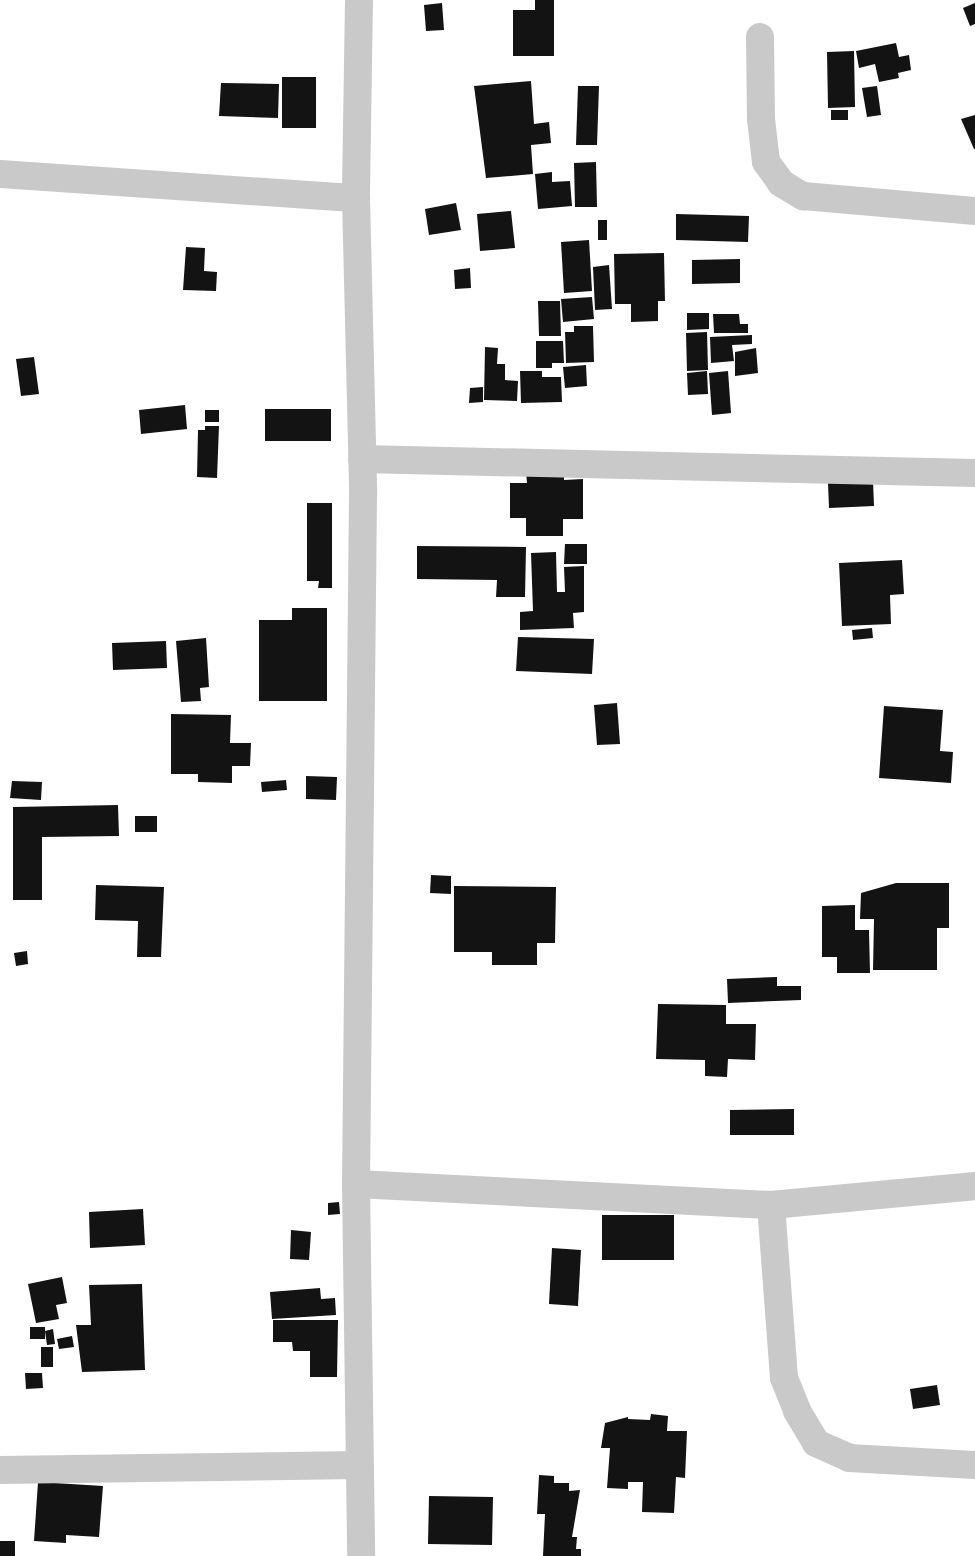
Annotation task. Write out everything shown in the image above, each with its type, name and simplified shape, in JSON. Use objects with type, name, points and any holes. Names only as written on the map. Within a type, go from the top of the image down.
[{"type":"street","points":[[359,0],[356,198],[362,460],[356,1184],[358,1465],[361,1556]]},
{"type":"street","points":[[760,37],[761,119],[766,162],[780,183],[803,196],[975,211]]},
{"type":"street","points":[[0,174],[356,198]]},
{"type":"street","points":[[362,460],[975,473]]},
{"type":"street","points":[[356,1184],[771,1205],[975,1186]]},
{"type":"street","points":[[771,1205],[784,1378],[797,1411],[816,1442],[849,1458],[975,1465]]},
{"type":"street","points":[[0,1470],[358,1465]]},
{"type":"building","points":[[535,0],[554,0],[554,56],[513,56],[513,10],[535,10]]},
{"type":"building","points":[[442,3],[444,30],[426,31],[424,5]]},
{"type":"building","points":[[975,3],[975,24],[970,26],[963,8]]},
{"type":"building","points":[[896,43],[899,57],[909,55],[911,70],[898,73],[899,78],[879,82],[875,64],[859,68],[856,51]]},
{"type":"building","points":[[854,51],[855,107],[828,108],[827,52]]},
{"type":"building","points":[[282,77],[316,77],[316,128],[282,128]]},
{"type":"building","points":[[531,81],[534,124],[549,122],[551,143],[531,145],[533,174],[486,178],[474,86]]},
{"type":"building","points":[[221,83],[279,84],[278,118],[219,116]]},
{"type":"building","points":[[578,86],[599,86],[597,145],[576,145]]},
{"type":"building","points":[[877,86],[881,115],[867,117],[862,88]]},
{"type":"building","points":[[831,110],[848,110],[848,120],[831,120]]},
{"type":"building","points":[[975,115],[975,149],[974,149],[961,119]]},
{"type":"building","points":[[596,162],[597,207],[575,207],[574,163]]},
{"type":"building","points":[[552,172],[552,182],[570,181],[572,206],[538,209],[535,174]]},
{"type":"building","points":[[456,203],[461,230],[429,235],[425,209]]},
{"type":"building","points":[[511,211],[515,248],[480,251],[477,214]]},
{"type":"building","points":[[676,214],[749,216],[748,242],[676,240]]},
{"type":"building","points":[[598,220],[607,220],[607,240],[598,240]]},
{"type":"building","points":[[589,240],[592,291],[564,293],[561,242]]},
{"type":"building","points":[[186,247],[205,248],[204,271],[217,272],[216,291],[183,290]]},
{"type":"building","points":[[664,253],[665,301],[658,301],[658,321],[631,322],[631,304],[615,304],[614,254]]},
{"type":"building","points":[[740,259],[740,283],[692,284],[692,260]]},
{"type":"building","points":[[609,265],[612,309],[595,310],[593,267]]},
{"type":"building","points":[[470,268],[471,288],[455,289],[454,270]]},
{"type":"building","points":[[592,297],[594,319],[563,322],[561,299]]},
{"type":"building","points":[[538,301],[560,301],[561,336],[539,336]]},
{"type":"building","points":[[687,313],[709,313],[709,329],[687,330]]},
{"type":"building","points":[[713,314],[739,314],[740,324],[748,324],[748,333],[714,333]]},
{"type":"building","points":[[574,326],[593,326],[594,362],[566,363],[565,332],[574,332]]},
{"type":"building","points":[[707,332],[708,370],[687,371],[686,333]]},
{"type":"building","points":[[752,335],[752,344],[732,345],[734,361],[711,363],[710,337]]},
{"type":"building","points":[[536,341],[563,341],[564,363],[552,363],[552,368],[536,368]]},
{"type":"building","points":[[485,347],[498,348],[497,364],[505,364],[505,380],[518,381],[517,401],[484,400]]},
{"type":"building","points":[[756,348],[758,373],[735,376],[735,352]]},
{"type":"building","points":[[34,357],[39,394],[21,396],[16,359]]},
{"type":"building","points":[[586,365],[587,386],[565,388],[563,367]]},
{"type":"building","points":[[520,371],[542,371],[542,377],[561,377],[562,402],[521,403]]},
{"type":"building","points":[[707,371],[708,394],[688,395],[687,373]]},
{"type":"building","points":[[728,371],[731,413],[712,415],[709,373]]},
{"type":"building","points":[[483,387],[483,402],[469,403],[470,388]]},
{"type":"building","points":[[185,405],[187,429],[141,434],[139,410]]},
{"type":"building","points":[[265,409],[331,409],[331,441],[265,441]]},
{"type":"building","points":[[205,410],[219,410],[219,422],[205,422]]},
{"type":"building","points":[[205,426],[219,426],[217,478],[197,477],[198,430],[205,430]]},
{"type":"building","points":[[564,467],[564,480],[583,479],[583,519],[563,519],[563,536],[526,536],[526,518],[510,518],[510,483],[527,483],[526,472]]},
{"type":"building","points":[[873,481],[874,506],[829,508],[828,483]]},
{"type":"building","points":[[307,503],[332,503],[332,588],[318,588],[319,581],[307,581]]},
{"type":"building","points":[[565,544],[587,544],[587,564],[564,564]]},
{"type":"building","points":[[417,546],[526,547],[525,597],[496,597],[497,580],[417,579]]},
{"type":"building","points":[[556,552],[557,592],[565,592],[564,567],[584,566],[584,612],[573,613],[574,628],[520,630],[520,612],[533,611],[531,553]]},
{"type":"building","points":[[902,560],[904,594],[890,595],[891,624],[842,626],[839,563]]},
{"type":"building","points":[[292,608],[327,608],[327,701],[259,701],[259,620],[292,620]]},
{"type":"building","points":[[872,628],[873,638],[853,640],[852,630]]},
{"type":"building","points":[[518,637],[594,639],[592,674],[516,671]]},
{"type":"building","points":[[206,638],[209,687],[200,688],[201,701],[181,702],[176,641]]},
{"type":"building","points":[[166,641],[167,668],[113,670],[112,643]]},
{"type":"building","points":[[617,703],[620,744],[597,745],[594,705]]},
{"type":"building","points":[[884,706],[943,710],[940,751],[953,752],[951,783],[879,778]]},
{"type":"building","points":[[171,714],[231,715],[230,743],[251,743],[250,766],[232,766],[232,783],[198,782],[198,774],[171,774]]},
{"type":"building","points":[[306,776],[337,777],[336,800],[306,799]]},
{"type":"building","points":[[286,780],[287,790],[262,792],[261,782]]},
{"type":"building","points":[[12,781],[42,782],[41,800],[10,798]]},
{"type":"building","points":[[118,805],[119,836],[42,837],[42,900],[13,900],[13,807]]},
{"type":"building","points":[[135,816],[157,816],[157,832],[135,832]]},
{"type":"building","points":[[431,875],[451,876],[451,894],[430,893]]},
{"type":"building","points":[[896,883],[949,883],[949,928],[937,928],[937,970],[873,970],[874,919],[860,919],[861,893]]},
{"type":"building","points":[[96,885],[164,887],[161,957],[137,957],[138,921],[95,920]]},
{"type":"building","points":[[454,886],[556,887],[555,943],[537,943],[537,965],[492,965],[492,952],[454,952]]},
{"type":"building","points":[[855,905],[855,930],[869,930],[870,973],[837,973],[837,957],[822,957],[822,906]]},
{"type":"building","points":[[27,951],[28,964],[16,966],[14,953]]},
{"type":"building","points":[[777,977],[777,986],[801,986],[801,1000],[728,1003],[727,979]]},
{"type":"building","points":[[658,1004],[726,1005],[726,1024],[756,1024],[755,1060],[728,1059],[727,1077],[705,1076],[705,1060],[656,1059]]},
{"type":"building","points":[[794,1109],[794,1135],[730,1135],[730,1110]]},
{"type":"building","points":[[339,1202],[340,1214],[328,1215],[328,1203]]},
{"type":"building","points":[[143,1209],[145,1245],[90,1248],[89,1212]]},
{"type":"building","points":[[602,1215],[674,1215],[674,1260],[602,1260]]},
{"type":"building","points":[[291,1230],[311,1232],[309,1260],[290,1259]]},
{"type":"building","points":[[552,1248],[581,1250],[578,1306],[549,1304]]},
{"type":"building","points":[[62,1277],[67,1303],[56,1305],[59,1319],[36,1323],[28,1284]]},
{"type":"building","points":[[142,1284],[145,1370],[82,1372],[76,1325],[91,1325],[89,1285]]},
{"type":"building","points":[[320,1288],[321,1299],[335,1298],[336,1315],[272,1319],[270,1292]]},
{"type":"building","points":[[273,1320],[338,1320],[337,1377],[310,1377],[310,1351],[293,1351],[292,1342],[273,1342]]},
{"type":"building","points":[[30,1327],[45,1327],[45,1339],[30,1339]]},
{"type":"building","points":[[53,1329],[55,1344],[47,1345],[45,1331]]},
{"type":"building","points":[[72,1336],[74,1347],[59,1349],[57,1339]]},
{"type":"building","points":[[41,1347],[53,1347],[53,1367],[41,1367]]},
{"type":"building","points":[[25,1373],[42,1373],[43,1388],[26,1389]]},
{"type":"building","points":[[937,1385],[940,1405],[913,1409],[910,1389]]},
{"type":"building","points":[[651,1414],[668,1416],[667,1431],[687,1431],[685,1478],[676,1477],[674,1513],[642,1512],[643,1482],[628,1482],[628,1489],[607,1488],[610,1448],[601,1448],[605,1423],[628,1417],[628,1419],[650,1420]]},
{"type":"building","points":[[539,1475],[554,1476],[554,1483],[569,1483],[569,1491],[580,1490],[572,1537],[577,1537],[576,1549],[581,1549],[581,1556],[543,1556],[545,1514],[537,1514]]},
{"type":"building","points":[[38,1482],[103,1486],[99,1537],[66,1535],[66,1543],[34,1541]]},
{"type":"building","points":[[429,1496],[493,1497],[492,1545],[428,1544]]},
{"type":"building","points":[[0,1541],[15,1541],[15,1556],[0,1556]]}]
